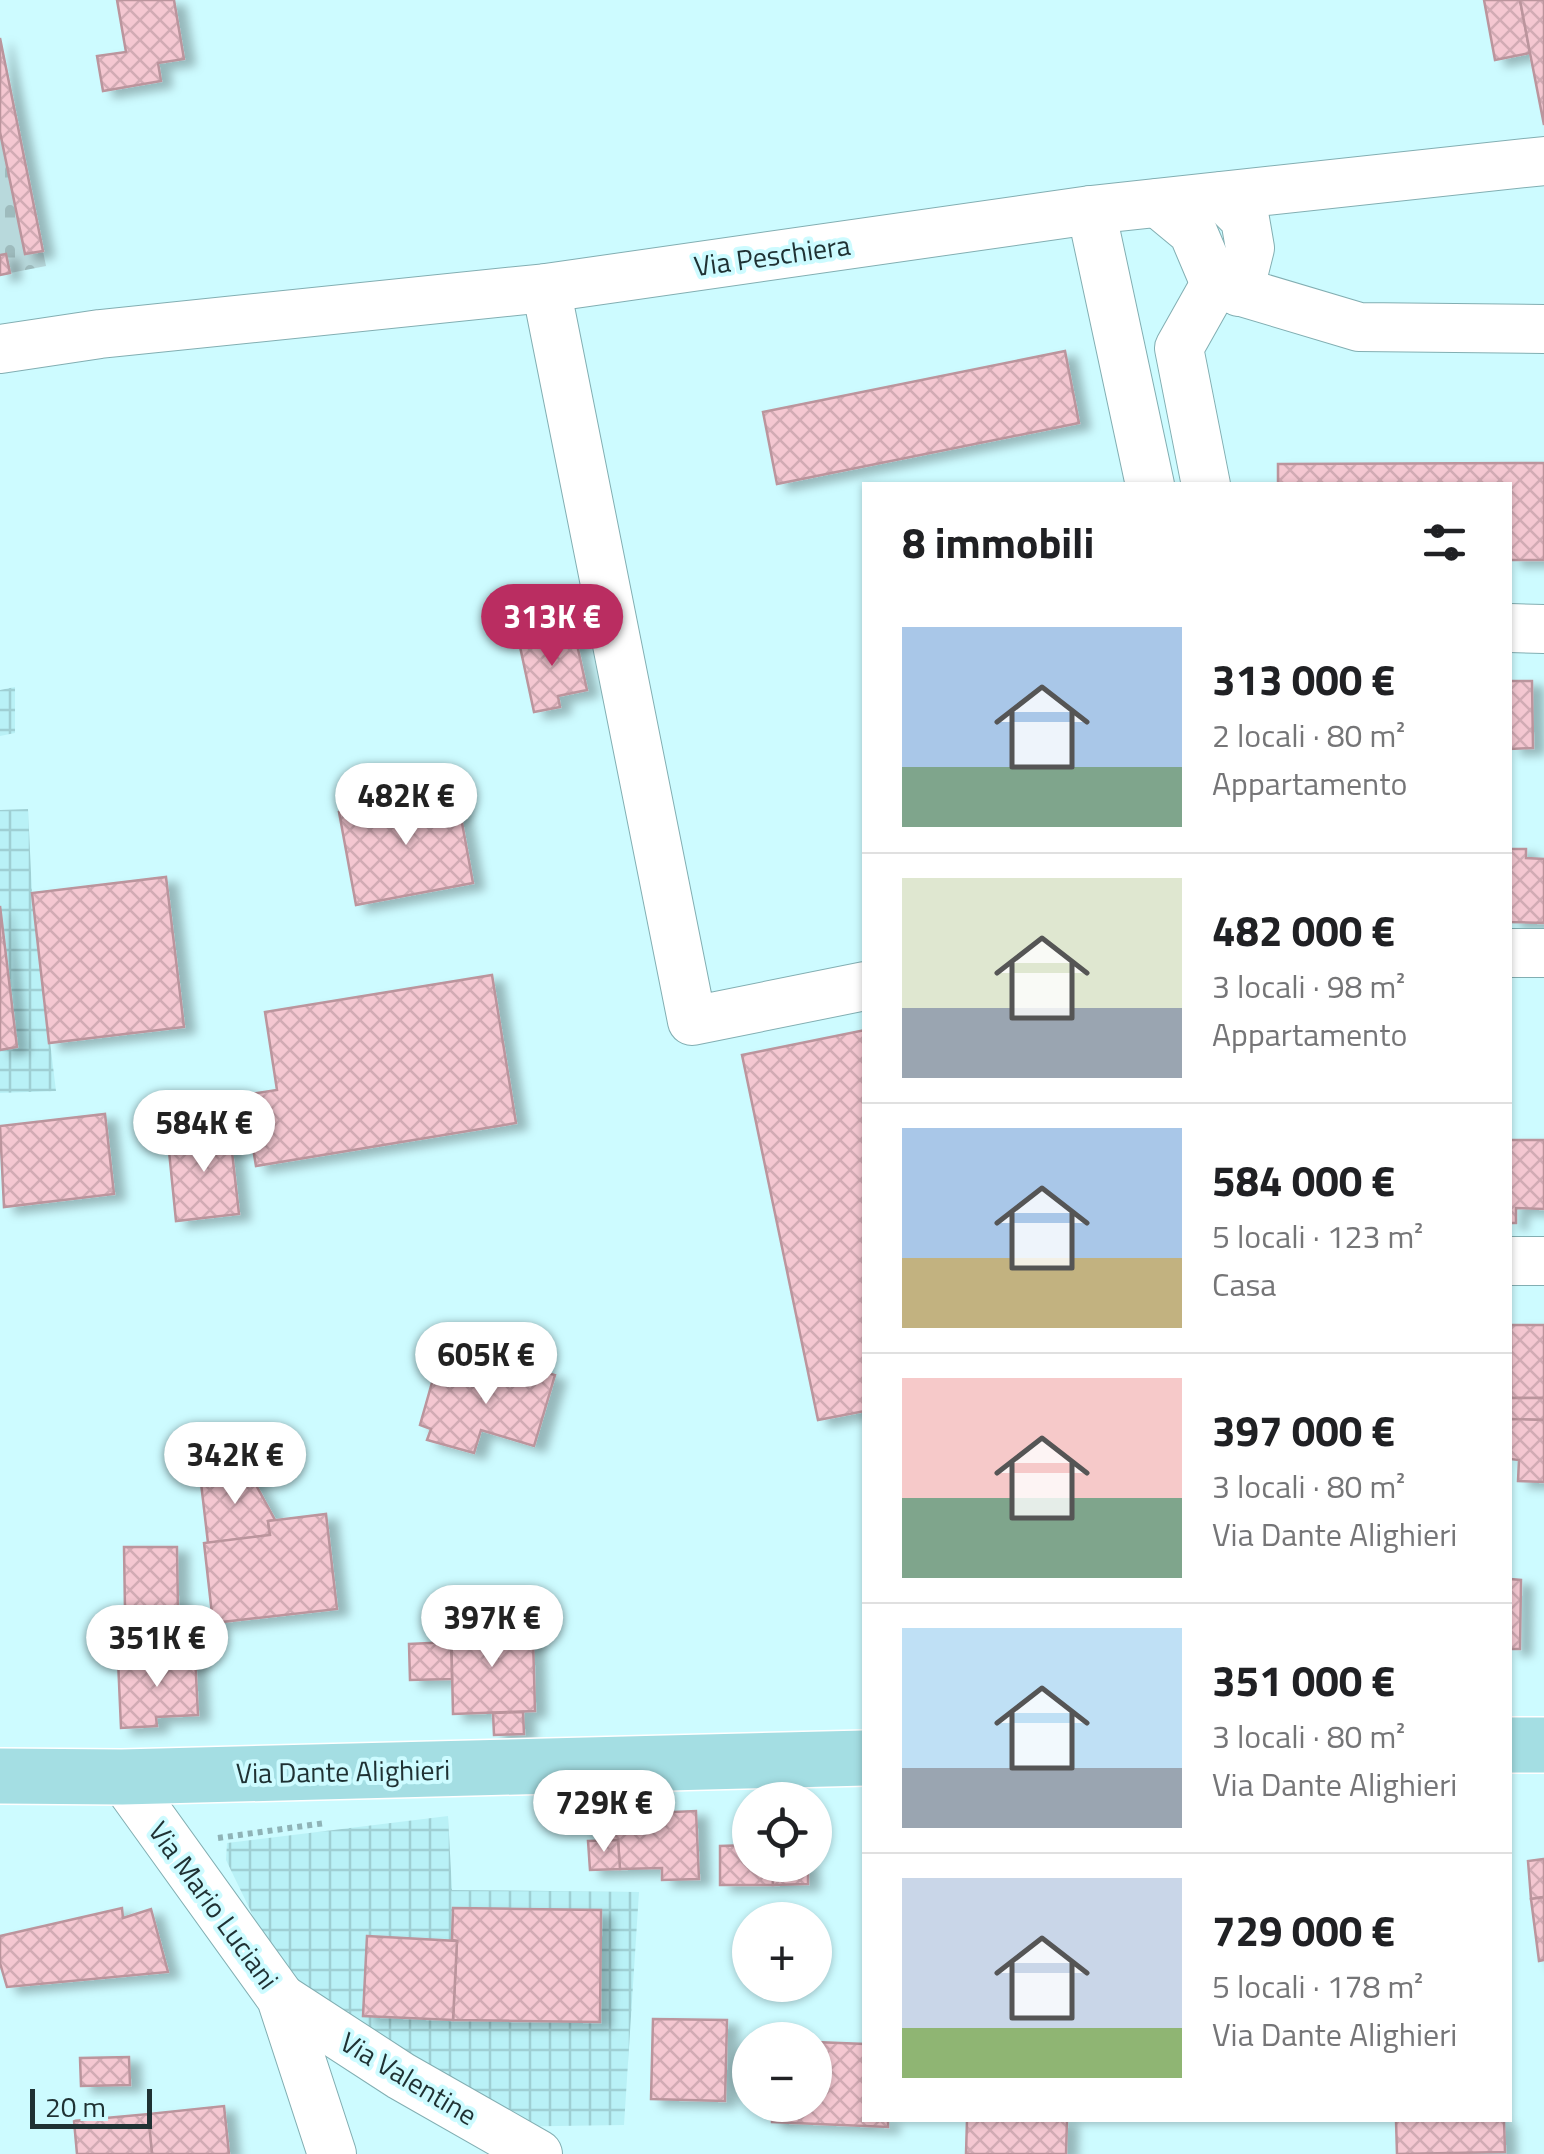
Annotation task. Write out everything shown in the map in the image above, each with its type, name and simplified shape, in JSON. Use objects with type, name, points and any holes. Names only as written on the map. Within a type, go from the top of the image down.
[{"type":"main road","points":[[1512,1745],[1544,1745]]},
{"type":"main road","name":"Via Dante Alighieri","points":[[0,1776],[862,1758]]},
{"type":"main road","name":"Via Dante Alighieri","points":[[0,1795],[122,1776]]},
{"type":"street","name":"Via Peschiera","points":[[0,349],[100,334],[546,288],[1091,210],[1544,161]]},
{"type":"street","points":[[1205,482],[1179,348],[1227,288],[1250,248],[1245,219],[1222,196]]},
{"type":"street","points":[[1158,203],[1193,232],[1227,288],[1359,327],[1544,329]]},
{"type":"street","points":[[1091,210],[1149,482]]},
{"type":"street","points":[[546,288],[692,1022],[862,987]]},
{"type":"street","points":[[1512,628],[1544,628]]},
{"type":"street","points":[[1512,953],[1544,953]]},
{"type":"street","points":[[1512,1261],[1544,1261]]},
{"type":"street","name":"Via Mario Luciani","points":[[122,1776],[281,1998],[332,2154]]},
{"type":"street","name":"Via Valentine","points":[[281,1998],[401,2076],[538,2154]]},
{"type":"shaded area","points":[[15,687],[15,733],[0,736],[0,690]]},
{"type":"shaded area","points":[[28,809],[32,894],[56,1091],[0,1093],[0,810]]},
{"type":"shaded area","points":[[448,1816],[452,1890],[639,1892],[624,2125],[489,2127],[287,1986],[226,1860],[227,1843]]},
{"type":"green space","points":[[0,38],[46,266],[0,275]]},
{"type":"building","points":[[117,0],[174,0],[184,59],[158,63],[161,81],[103,91],[97,56],[126,52]]},
{"type":"building","points":[[1484,0],[1520,0],[1530,53],[1495,60]]},
{"type":"building","points":[[1520,0],[1544,0],[1544,125],[1530,53]]},
{"type":"building","points":[[0,38],[43,251],[25,254],[0,132]]},
{"type":"building","points":[[6,254],[10,273],[0,275],[0,255]]},
{"type":"building","points":[[1065,351],[1079,423],[777,484],[763,412]]},
{"type":"building","points":[[1544,463],[1544,560],[1512,560],[1512,482],[1278,482],[1278,464]]},
{"type":"building","points":[[574,631],[587,690],[558,696],[560,707],[534,712],[519,642]]},
{"type":"building","points":[[1512,681],[1532,681],[1533,748],[1512,749]]},
{"type":"building","points":[[456,790],[473,883],[356,905],[339,812]]},
{"type":"building","points":[[1512,849],[1526,849],[1526,858],[1544,859],[1544,923],[1512,922]]},
{"type":"building","points":[[166,877],[184,1027],[49,1043],[32,893]]},
{"type":"building","points":[[0,906],[17,1047],[0,1050]]},
{"type":"building","points":[[492,975],[516,1123],[256,1166],[244,1095],[277,1090],[265,1012]]},
{"type":"building","points":[[862,1031],[862,1412],[818,1420],[742,1055]]},
{"type":"building","points":[[105,1114],[114,1194],[4,1207],[0,1126]]},
{"type":"building","points":[[229,1125],[239,1214],[176,1221],[168,1141],[192,1139],[191,1129]]},
{"type":"building","points":[[1512,1140],[1544,1140],[1544,1209],[1516,1208],[1516,1223],[1512,1223]]},
{"type":"building","points":[[1512,1325],[1544,1325],[1544,1398],[1512,1398]]},
{"type":"building","points":[[509,1362],[555,1375],[534,1446],[481,1430],[474,1453],[427,1440],[431,1429],[420,1425],[437,1365],[503,1385]]},
{"type":"building","points":[[1512,1398],[1544,1398],[1544,1420],[1512,1419]]},
{"type":"building","points":[[1512,1419],[1544,1420],[1544,1482],[1518,1481],[1519,1460],[1512,1459]]},
{"type":"building","points":[[244,1463],[275,1520],[268,1521],[270,1535],[208,1543],[201,1483]]},
{"type":"building","points":[[326,1514],[337,1609],[213,1623],[204,1543],[270,1535],[268,1521]]},
{"type":"building","points":[[124,1547],[177,1547],[178,1610],[125,1611]]},
{"type":"building","points":[[1512,1579],[1521,1580],[1520,1649],[1512,1649]]},
{"type":"building","points":[[513,1625],[513,1638],[533,1637],[535,1711],[453,1714],[451,1626]]},
{"type":"building","points":[[451,1642],[452,1679],[410,1680],[409,1644]]},
{"type":"building","points":[[195,1656],[198,1715],[156,1717],[157,1726],[121,1728],[118,1660]]},
{"type":"building","points":[[523,1712],[524,1734],[494,1735],[493,1713]]},
{"type":"building","points":[[696,1811],[699,1879],[662,1880],[662,1868],[620,1869],[618,1840],[601,1841],[600,1815]]},
{"type":"building","points":[[618,1840],[620,1869],[590,1870],[588,1841]]},
{"type":"building","points":[[720,1846],[732,1846],[732,1882],[773,1885],[720,1885]]},
{"type":"building","points":[[1544,1859],[1544,1897],[1531,1899],[1528,1861]]},
{"type":"building","points":[[773,1882],[808,1882],[808,1884]]},
{"type":"building","points":[[1544,1897],[1544,1960],[1539,1961],[1531,1899]]},
{"type":"building","points":[[122,1908],[123,1918],[151,1909],[168,1972],[7,1987],[0,1963],[0,1936]]},
{"type":"building","points":[[453,1908],[601,1910],[600,2022],[453,2020],[457,1941],[452,1940]]},
{"type":"building","points":[[367,1936],[457,1941],[453,2020],[363,2016]]},
{"type":"building","points":[[653,2019],[727,2020],[725,2101],[651,2099]]},
{"type":"building","points":[[832,2043],[862,2044],[862,2122],[888,2122],[888,2127],[772,2122],[832,2122]]},
{"type":"building","points":[[129,2057],[130,2085],[81,2086],[80,2058]]},
{"type":"building","points":[[224,2106],[229,2154],[152,2154],[148,2114]]},
{"type":"building","points":[[148,2114],[152,2154],[77,2154],[74,2121]]},
{"type":"building","points":[[967,2122],[1067,2122],[1066,2154],[966,2154]]},
{"type":"building","points":[[1396,2122],[1504,2122],[1505,2152],[1397,2154]]}]
